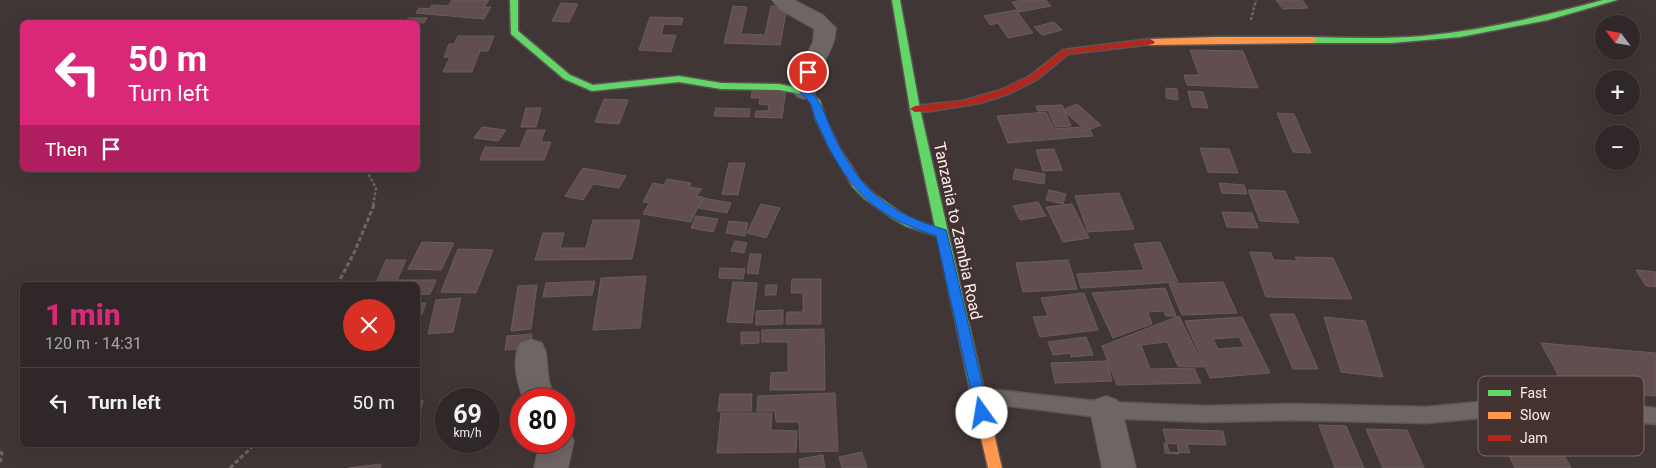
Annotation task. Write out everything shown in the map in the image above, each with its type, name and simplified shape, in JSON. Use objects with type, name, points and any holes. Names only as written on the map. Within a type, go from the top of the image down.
[{"type":"main road","points":[[514,0],[514,32],[567,76],[584,86],[602,88],[647,81],[679,79],[721,86],[779,87],[805,92],[814,101],[834,147],[857,184],[869,196],[896,215],[910,223],[942,233]]},
{"type":"main road","name":"Tanzania to Zambia Road","points":[[896,0],[915,109],[995,468]]},
{"type":"main road","points":[[915,109],[971,104],[989,99],[1012,89],[1039,73],[1056,56],[1082,49],[1164,41],[1380,40],[1438,37],[1538,21],[1612,0]]},
{"type":"street","points":[[782,0],[791,9],[820,22],[825,28],[824,42],[808,72],[805,92]]},
{"type":"street","points":[[531,352],[535,388]]},
{"type":"street","points":[[1106,410],[1119,468]]},
{"type":"street","points":[[551,468],[554,453]]},
{"type":"lane","points":[[978,395],[1106,410],[1205,414],[1292,412],[1426,415],[1478,410]]},
{"type":"path","points":[[339,282],[375,204],[377,190],[368,172]]},
{"type":"path","points":[[230,468],[252,447]]},
{"type":"path","points":[[0,452],[2,453],[0,464]]},
{"type":"building","points":[[452,0],[489,0],[484,7],[491,7],[484,19],[416,13],[419,8],[429,9],[432,5],[448,6]]},
{"type":"building","points":[[1046,0],[1051,6],[1019,12],[1012,2]]},
{"type":"building","points":[[1276,0],[1302,0],[1308,8],[1283,9]]},
{"type":"building","points":[[561,3],[578,4],[569,22],[552,21]]},
{"type":"building","points":[[733,6],[747,7],[741,34],[765,35],[771,6],[787,7],[780,45],[724,43]]},
{"type":"building","points":[[1016,10],[1033,33],[1008,38],[998,23],[990,25],[984,16]]},
{"type":"building","points":[[650,17],[683,18],[681,25],[664,24],[661,35],[676,35],[671,52],[639,50]]},
{"type":"building","points":[[408,18],[427,18],[424,23],[420,23],[420,20],[406,20]]},
{"type":"building","points":[[1054,22],[1062,30],[1042,35],[1034,27]]},
{"type":"building","points":[[458,36],[494,36],[488,51],[480,51],[472,72],[443,72],[450,57],[444,57],[449,44],[454,44]]},
{"type":"building","points":[[1190,50],[1243,51],[1258,88],[1187,85],[1184,75],[1199,75]]},
{"type":"building","points":[[753,88],[786,89],[782,118],[755,117],[756,111],[768,111],[769,105],[759,104],[760,98],[751,98]]},
{"type":"building","points":[[1166,88],[1177,89],[1178,100],[1166,98]]},
{"type":"building","points":[[1188,91],[1203,92],[1208,108],[1192,107]]},
{"type":"building","points":[[604,99],[628,100],[619,124],[595,122]]},
{"type":"building","points":[[1077,104],[1101,125],[1086,131],[1063,110]]},
{"type":"building","points":[[1062,105],[1071,126],[1055,127],[1048,110],[1038,111],[1036,106]]},
{"type":"building","points":[[526,108],[541,108],[536,127],[521,127]]},
{"type":"building","points":[[716,108],[750,109],[749,117],[714,116]]},
{"type":"building","points":[[1046,112],[1054,129],[1081,127],[1083,131],[1090,130],[1093,136],[1008,143],[997,116]]},
{"type":"building","points":[[1277,113],[1294,114],[1311,153],[1293,152]]},
{"type":"building","points":[[482,127],[506,130],[498,141],[474,138]]},
{"type":"building","points":[[527,130],[545,130],[541,142],[551,142],[544,160],[480,160],[485,147],[520,148]]},
{"type":"building","points":[[1200,148],[1229,149],[1238,173],[1208,172]]},
{"type":"building","points":[[1054,149],[1062,170],[1043,171],[1036,150]]},
{"type":"building","points":[[729,163],[745,163],[738,195],[722,194]]},
{"type":"building","points":[[583,168],[626,176],[619,188],[593,184],[583,200],[565,196]]},
{"type":"building","points":[[1015,169],[1045,174],[1044,184],[1013,179]]},
{"type":"building","points":[[667,179],[691,183],[689,187],[702,189],[696,196],[703,197],[691,222],[643,214],[649,203],[643,202],[653,183],[664,185]]},
{"type":"building","points":[[1219,183],[1244,185],[1247,194],[1222,193]]},
{"type":"building","points":[[1049,190],[1066,194],[1063,204],[1046,200]]},
{"type":"building","points":[[1248,190],[1285,191],[1299,223],[1260,221]]},
{"type":"building","points":[[1119,193],[1134,229],[1088,232],[1075,196]]},
{"type":"building","points":[[703,198],[731,203],[727,213],[699,208]]},
{"type":"building","points":[[1038,202],[1046,216],[1020,220],[1013,206]]},
{"type":"building","points":[[761,204],[780,208],[766,238],[747,233]]},
{"type":"building","points":[[1072,204],[1089,238],[1063,242],[1046,207]]},
{"type":"building","points":[[1222,212],[1252,213],[1258,228],[1227,227]]},
{"type":"building","points":[[696,216],[718,219],[713,232],[691,228]]},
{"type":"building","points":[[593,220],[640,220],[632,259],[535,260],[543,233],[564,233],[560,248],[586,248]]},
{"type":"building","points":[[729,221],[748,223],[745,236],[726,233]]},
{"type":"building","points":[[735,241],[747,243],[744,253],[731,251]]},
{"type":"building","points":[[422,242],[454,243],[441,270],[408,269]]},
{"type":"building","points":[[1160,242],[1178,282],[1081,288],[1077,274],[1144,270],[1134,244]]},
{"type":"building","points":[[458,249],[493,250],[476,293],[441,292]]},
{"type":"building","points":[[1250,252],[1271,253],[1274,260],[1297,261],[1295,257],[1333,258],[1352,299],[1266,297]]},
{"type":"building","points":[[750,254],[761,254],[758,274],[747,273]]},
{"type":"building","points":[[386,260],[406,260],[397,280],[436,280],[430,294],[420,295],[420,282],[376,282]]},
{"type":"building","points":[[1068,260],[1077,289],[1023,292],[1016,263]]},
{"type":"building","points":[[720,268],[745,269],[743,279],[719,278]]},
{"type":"building","points":[[1636,270],[1656,272],[1656,287],[1646,286]]},
{"type":"building","points":[[646,276],[640,328],[593,330],[601,278]]},
{"type":"building","points":[[792,279],[821,279],[821,324],[786,324],[787,312],[803,312],[803,293],[791,293]]},
{"type":"building","points":[[595,281],[592,295],[543,297],[546,283]]},
{"type":"building","points":[[733,282],[757,283],[752,323],[727,322]]},
{"type":"building","points":[[1223,282],[1237,313],[1182,315],[1169,284]]},
{"type":"building","points":[[537,285],[531,329],[511,331],[518,286]]},
{"type":"building","points":[[766,285],[777,285],[776,295],[765,295]]},
{"type":"building","points":[[1165,288],[1176,316],[1166,316],[1164,311],[1148,312],[1152,324],[1113,338],[1092,293]]},
{"type":"building","points":[[1084,293],[1098,330],[1040,337],[1033,317],[1048,316],[1041,298]]},
{"type":"building","points":[[461,298],[453,332],[428,334],[436,300]]},
{"type":"building","points":[[420,303],[426,303],[422,314],[420,314]]},
{"type":"building","points":[[783,310],[783,324],[756,325],[756,311]]},
{"type":"building","points":[[1270,314],[1294,314],[1318,369],[1293,369]]},
{"type":"building","points":[[1179,316],[1204,367],[1178,366],[1167,342],[1141,345],[1150,369],[1194,368],[1201,383],[1117,385],[1102,346]]},
{"type":"building","points":[[1242,317],[1270,373],[1210,378],[1185,321]],"holes":[[[1239,337],[1244,347],[1218,349],[1213,339]]]},
{"type":"building","points":[[1324,317],[1365,321],[1383,377],[1341,372]]},
{"type":"building","points":[[824,329],[825,390],[770,390],[771,373],[788,372],[788,342],[762,342],[762,330]]},
{"type":"building","points":[[741,332],[759,332],[759,343],[741,344]]},
{"type":"building","points":[[532,334],[530,348],[505,350],[507,336]]},
{"type":"building","points":[[1086,337],[1093,355],[1071,357],[1070,353],[1053,355],[1048,342]]},
{"type":"building","points":[[1541,343],[1656,353],[1656,396],[1644,395],[1644,376],[1559,376]]},
{"type":"building","points":[[1107,361],[1112,381],[1055,383],[1051,363]]},
{"type":"building","points":[[835,393],[838,451],[800,452],[799,422],[776,422],[775,411],[757,411],[758,396]]},
{"type":"building","points":[[720,394],[752,394],[751,411],[718,411]]},
{"type":"building","points":[[420,400],[423,400],[420,413]]},
{"type":"building","points":[[721,413],[772,413],[771,430],[797,431],[796,452],[717,453]]},
{"type":"building","points":[[1319,425],[1346,426],[1364,468],[1335,468]]},
{"type":"building","points":[[1163,429],[1223,431],[1226,445],[1187,444],[1190,453],[1169,452]]},
{"type":"building","points":[[1366,429],[1407,430],[1424,468],[1383,468]]},
{"type":"building","points":[[1164,443],[1177,444],[1179,454],[1165,453]]},
{"type":"building","points":[[862,452],[867,468],[842,468],[839,457]]},
{"type":"building","points":[[823,455],[825,468],[800,468],[799,459]]},
{"type":"building","points":[[1509,456],[1564,456],[1571,468],[1515,468]]},
{"type":"building","points":[[381,464],[380,468],[348,468]]},
{"type":"traffic: fast","points":[[514,0],[514,32],[567,77],[592,88],[679,79],[721,86],[779,87],[805,92],[815,101],[821,120],[834,147],[857,184],[869,196],[896,215],[910,223],[941,233]]},
{"type":"traffic: fast","points":[[896,0],[915,109],[979,399]]},
{"type":"traffic: fast","points":[[1312,40],[1422,39],[1460,34],[1526,22],[1613,0]]},
{"type":"traffic: slow","points":[[1150,42],[1312,40]]},
{"type":"traffic: slow","points":[[979,399],[995,468]]},
{"type":"traffic: jam","points":[[915,109],[962,104],[1004,92],[1033,78],[1057,57],[1066,52],[1150,42]]},
{"type":"route","points":[[808,72],[805,92],[814,101],[834,147],[857,184],[884,208],[896,215],[910,223],[942,233],[982,413]]}]
